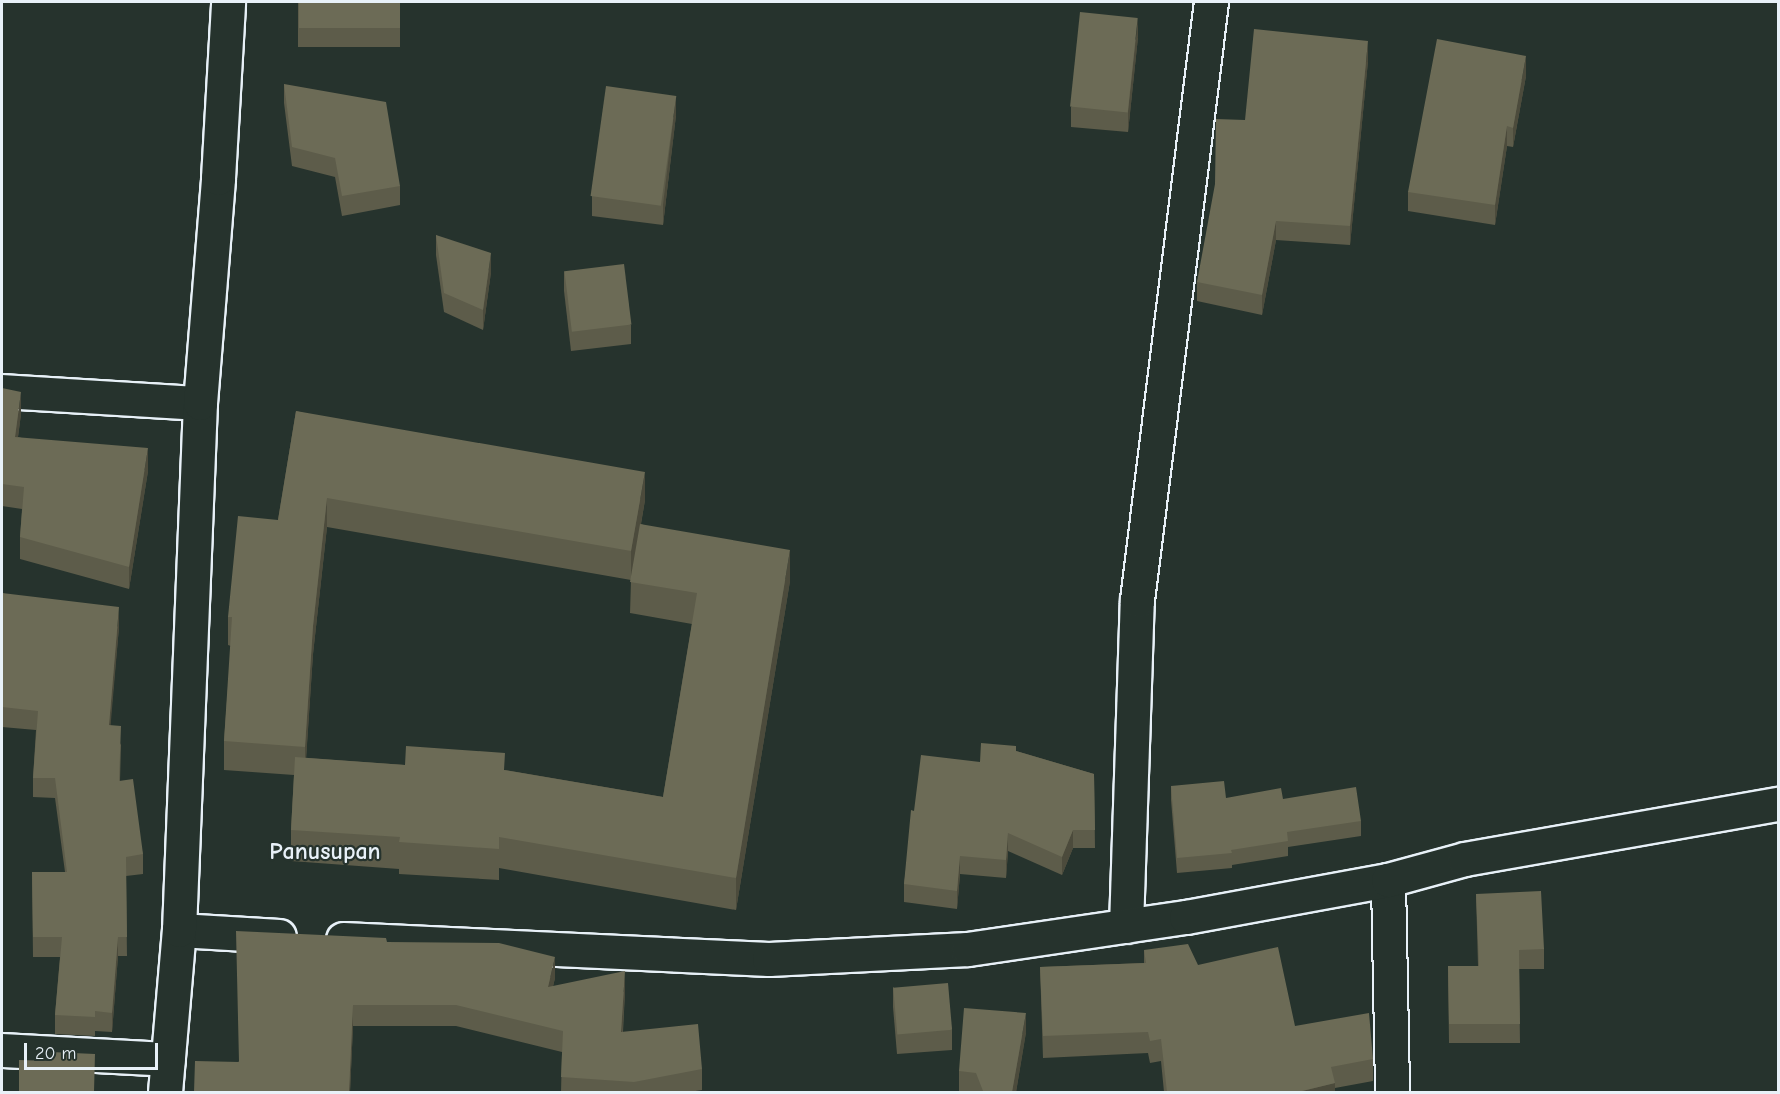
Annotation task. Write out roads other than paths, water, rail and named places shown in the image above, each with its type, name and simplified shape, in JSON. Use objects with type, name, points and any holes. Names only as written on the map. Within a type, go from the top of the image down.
[{"type":"street","points":[[165,1092],[179,930],[200,403],[218,178],[228,2]]},
{"type":"street","points":[[1126,926],[1137,600],[1211,2]]},
{"type":"street","points":[[2,391],[200,403]]},
{"type":"street","points":[[179,930],[769,959],[968,949],[1126,926],[1388,880],[1465,859],[1779,804]]},
{"type":"street","points":[[1388,880],[1392,1092]]},
{"type":"street","points":[[2,1050],[168,1059]]},
{"type":"district","name":"Panusupan","points":[[325,852]]}]
